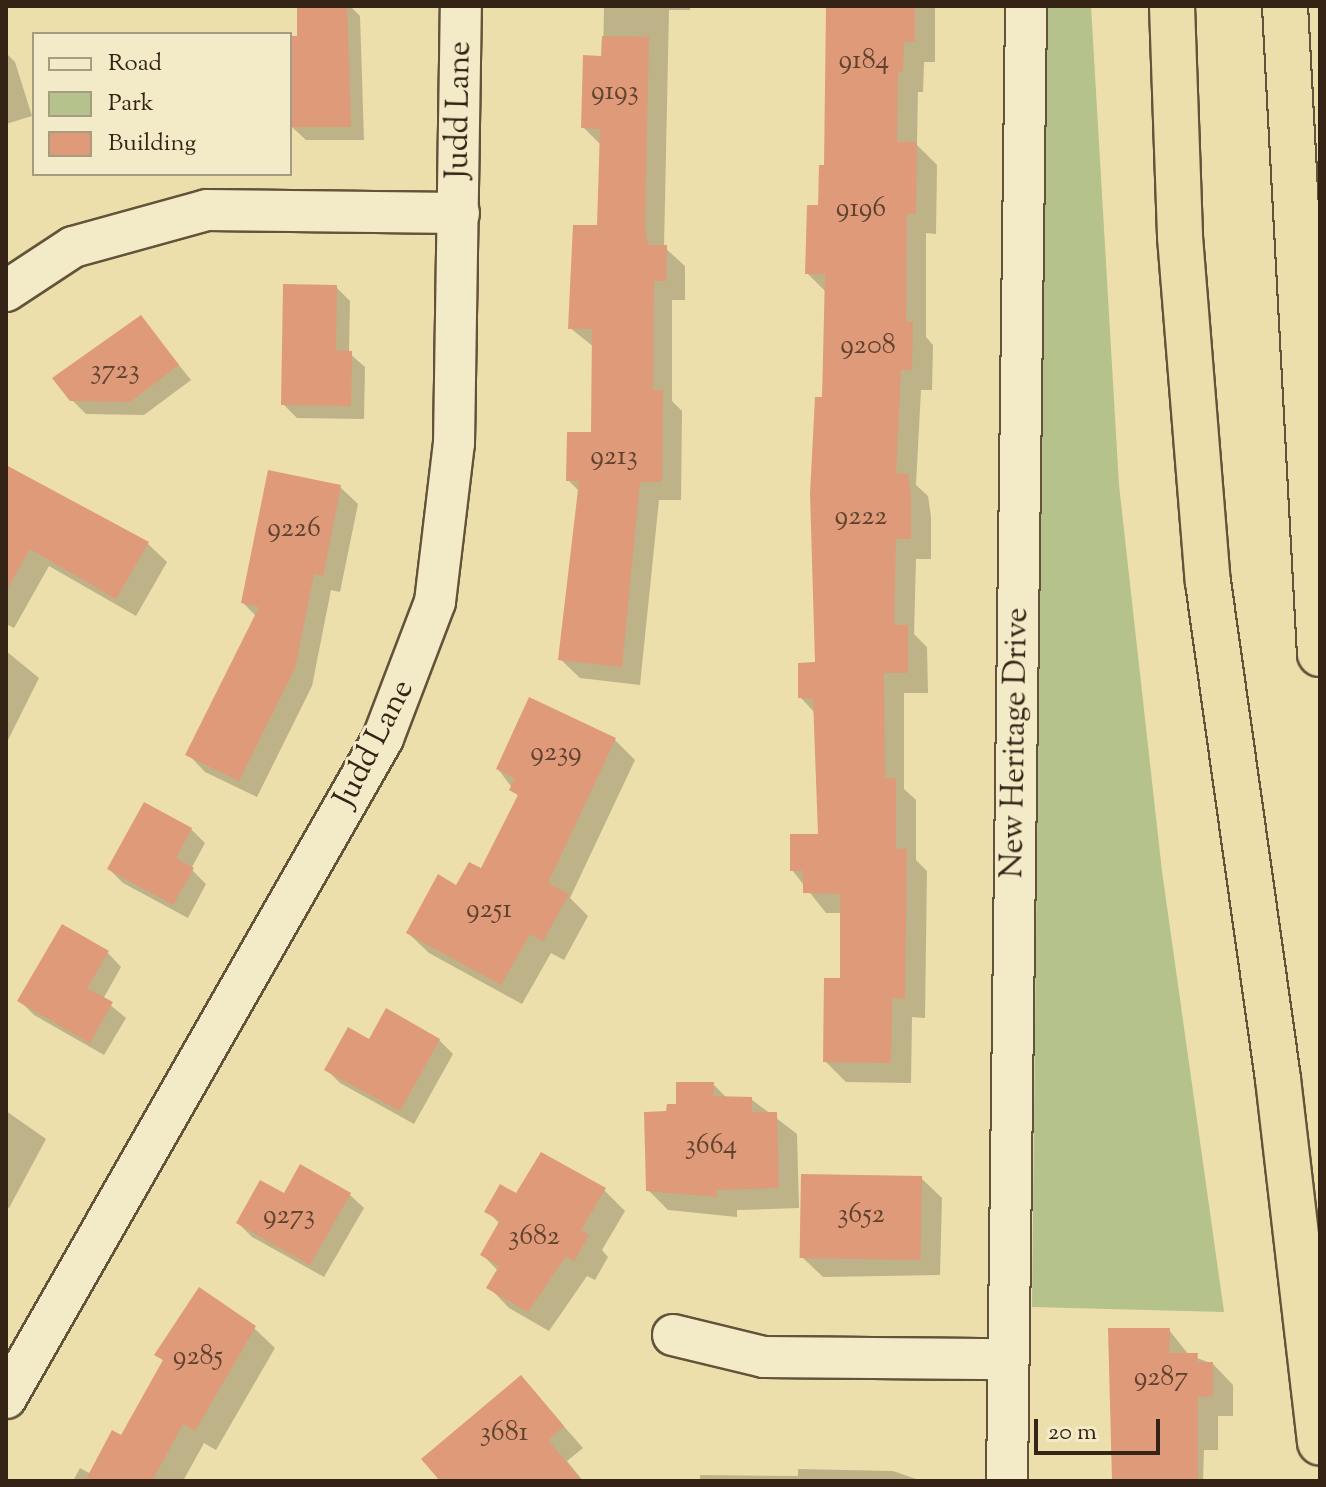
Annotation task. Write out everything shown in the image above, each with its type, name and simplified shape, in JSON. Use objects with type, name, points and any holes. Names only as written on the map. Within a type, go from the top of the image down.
[{"type":"highway","points":[[1172,6],[1180,237],[1206,566],[1278,1079],[1320,1443]]},
{"type":"highway","points":[[1285,6],[1320,654]]},
{"type":"street","name":"Judd Lane","points":[[6,1398],[19,1345],[383,738],[410,677],[435,602],[446,535],[454,443],[461,6]]},
{"type":"street","name":"New Heritage Drive","points":[[1007,1481],[1026,6]]},
{"type":"street","points":[[6,291],[73,247],[207,210],[459,213]]},
{"type":"street","points":[[673,1335],[764,1357],[1008,1359]]},
{"type":"green space","points":[[1046,6],[1091,6],[1119,485],[1162,871],[1224,1312],[1032,1307]]},
{"type":"building","points":[[297,6],[347,6],[351,127],[292,127],[292,36],[297,36]]},
{"type":"building","points":[[826,6],[915,6],[915,42],[904,42],[903,72],[898,72],[897,142],[917,142],[916,214],[907,214],[906,322],[913,322],[912,370],[901,370],[896,473],[908,474],[911,495],[911,539],[896,539],[894,625],[908,625],[908,673],[884,673],[885,778],[896,778],[896,849],[907,848],[905,999],[892,998],[891,1063],[823,1062],[824,978],[840,978],[840,894],[803,893],[803,871],[790,871],[790,834],[818,834],[813,699],[798,698],[798,663],[815,662],[810,494],[815,397],[822,397],[825,274],[805,274],[807,205],[818,205],[819,165],[824,165]]},
{"type":"building","points":[[602,36],[649,37],[645,225],[648,245],[667,245],[666,281],[654,281],[653,390],[663,390],[662,482],[640,482],[622,667],[558,660],[579,481],[566,481],[567,432],[591,432],[592,329],[568,329],[573,225],[597,225],[600,129],[581,128],[583,55],[601,56]]},
{"type":"building","points":[[283,284],[337,285],[336,350],[352,351],[351,406],[281,405]]},
{"type":"building","points":[[141,315],[179,365],[130,402],[70,401],[52,378]]},
{"type":"building","points":[[6,465],[149,542],[116,599],[30,549],[6,591]]},
{"type":"building","points":[[268,470],[341,485],[323,576],[314,574],[295,668],[239,781],[185,755],[259,607],[241,603]]},
{"type":"building","points":[[529,697],[616,738],[548,883],[569,894],[543,941],[530,934],[501,985],[406,933],[438,874],[456,885],[469,862],[481,868],[518,795],[509,790],[515,778],[496,769]]},
{"type":"building","points":[[144,802],[192,828],[176,858],[194,868],[173,905],[107,869]]},
{"type":"building","points":[[62,924],[109,951],[87,988],[113,1002],[90,1043],[17,1001]]},
{"type":"building","points":[[386,1008],[440,1039],[400,1111],[324,1070],[348,1027],[369,1039]]},
{"type":"building","points":[[676,1082],[714,1082],[713,1096],[752,1097],[752,1112],[777,1112],[779,1188],[717,1190],[717,1197],[646,1191],[644,1112],[666,1111],[667,1104],[676,1104]]},
{"type":"building","points":[[541,1152],[606,1188],[581,1230],[589,1235],[574,1261],[566,1256],[528,1312],[486,1288],[499,1266],[480,1255],[500,1220],[484,1212],[500,1184],[516,1193]]},
{"type":"building","points":[[300,1164],[351,1193],[310,1265],[236,1223],[260,1180],[284,1193]]},
{"type":"building","points":[[801,1174],[922,1176],[921,1260],[800,1258]]},
{"type":"building","points":[[199,1287],[256,1326],[195,1431],[183,1424],[152,1481],[85,1481],[112,1430],[121,1435],[163,1360],[154,1355]]},
{"type":"building","points":[[1108,1328],[1170,1328],[1169,1353],[1198,1353],[1197,1362],[1213,1362],[1213,1396],[1198,1397],[1198,1481],[1112,1481]]},
{"type":"building","points":[[521,1375],[564,1426],[548,1440],[582,1481],[440,1481],[421,1459]]}]
